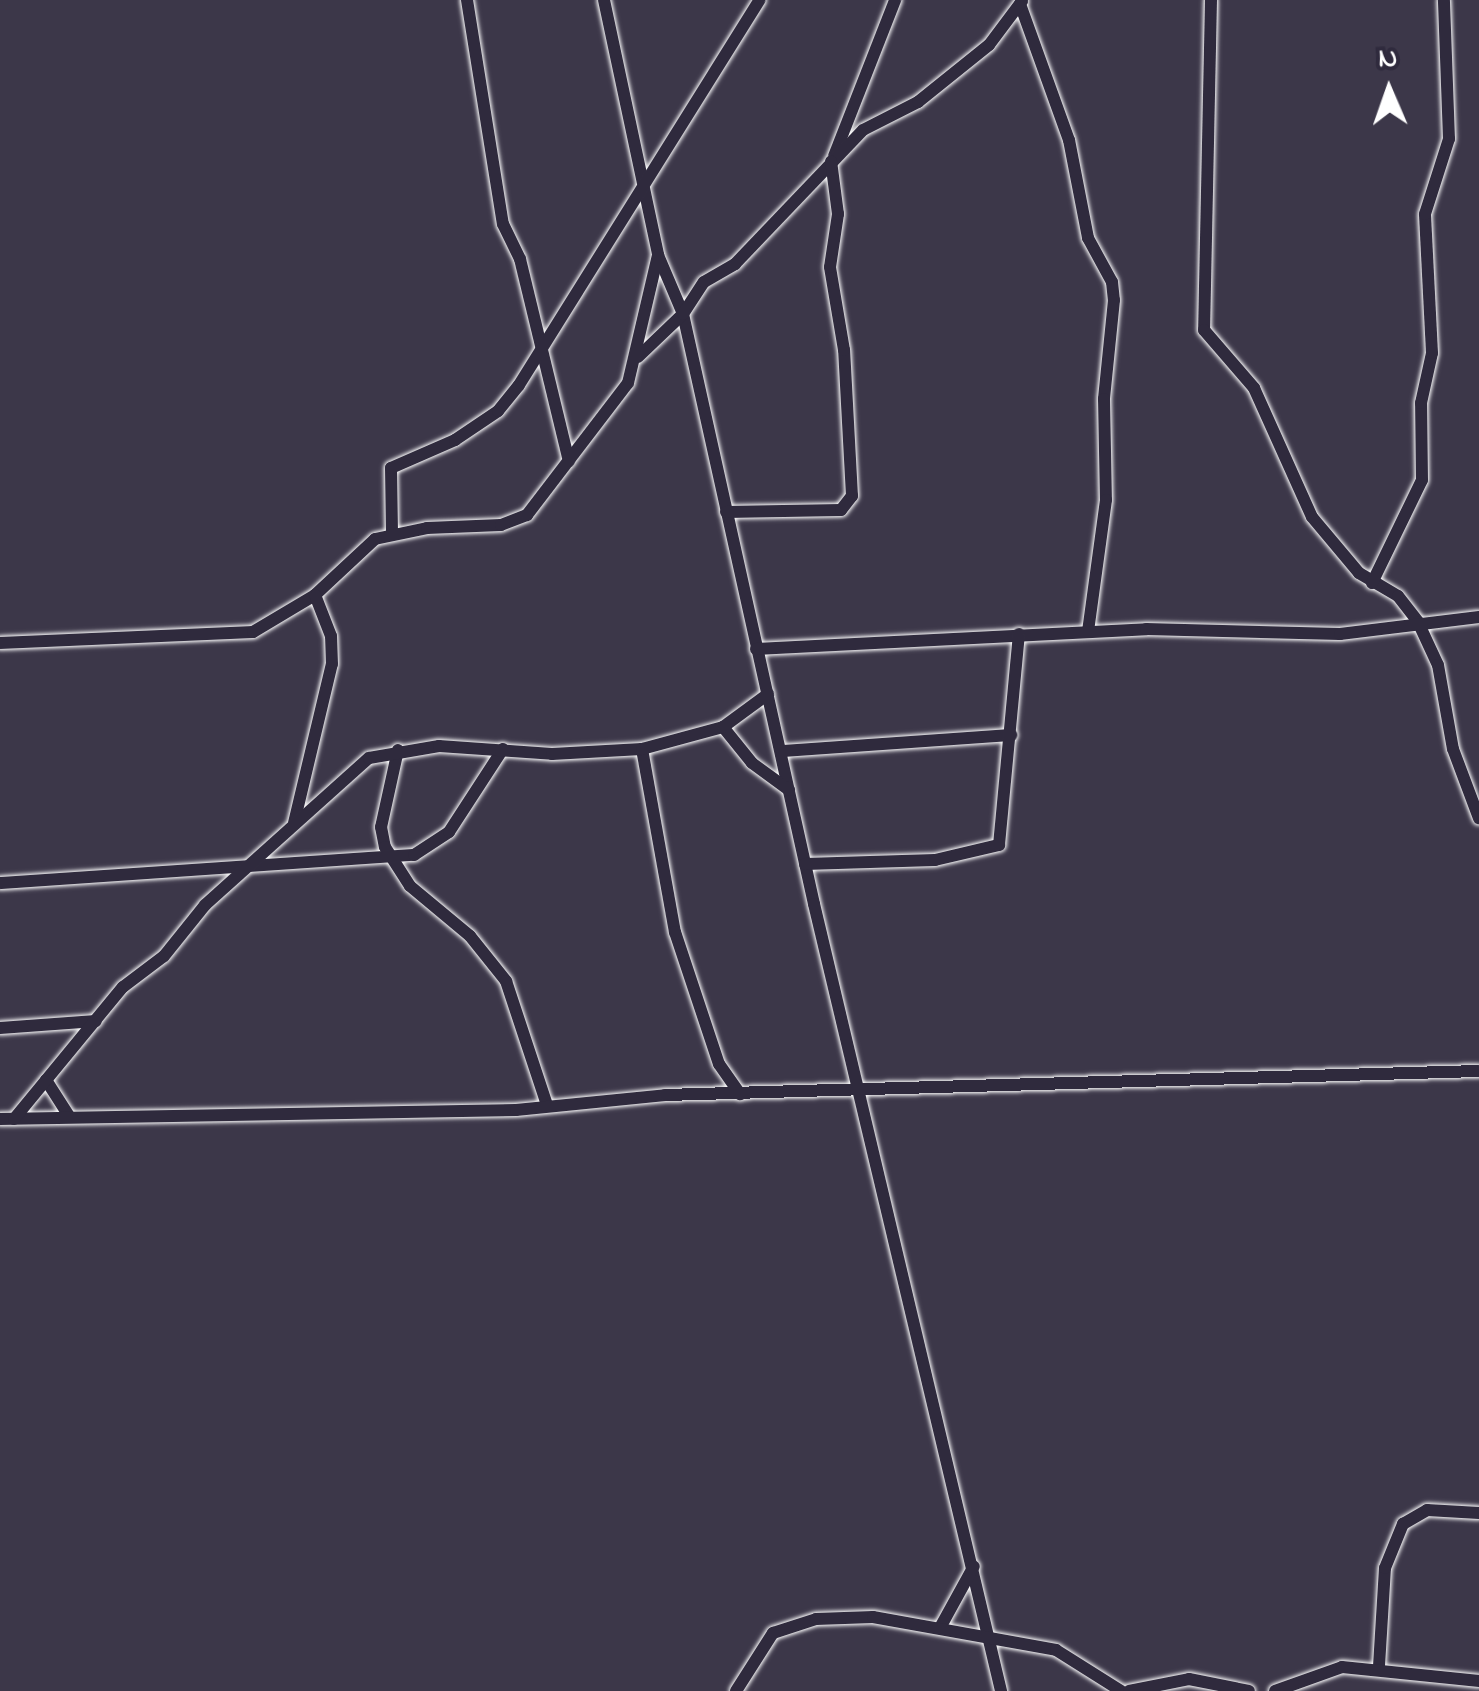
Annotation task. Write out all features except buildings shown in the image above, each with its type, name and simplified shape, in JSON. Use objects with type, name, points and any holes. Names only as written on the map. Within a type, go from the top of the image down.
[{"type":"street","points":[[466,0],[502,224],[520,259],[569,461]]},
{"type":"street","points":[[604,0],[658,255],[683,314],[805,864],[992,1635],[1001,1691]]},
{"type":"street","points":[[392,532],[391,468],[454,440],[498,411],[644,188],[760,0]]},
{"type":"street","points":[[726,512],[841,510],[852,496],[844,350],[830,267],[838,214],[832,160],[895,0]]},
{"type":"street","points":[[1211,0],[1204,330],[1254,388],[1312,517],[1372,582],[1398,596],[1418,622],[1438,664],[1454,749],[1479,818]]},
{"type":"street","points":[[1372,582],[1422,480],[1421,403],[1432,353],[1425,214],[1449,139],[1444,0]]},
{"type":"street","points":[[636,358],[683,314],[704,282],[735,264],[832,160],[989,45],[1021,2]]},
{"type":"street","points":[[1021,2],[1069,140],[1088,238],[1112,282],[1114,300],[1104,400],[1106,500],[1088,631]]},
{"type":"street","points":[[0,643],[254,632],[315,595],[375,539],[392,532],[517,521],[618,401],[636,358],[658,255]]},
{"type":"street","points":[[294,823],[332,664],[330,636],[315,595]]},
{"type":"street","points":[[756,649],[1088,631],[1340,634],[1479,616]]},
{"type":"street","points":[[805,864],[987,853],[999,845],[1005,828],[1019,634]]},
{"type":"street","points":[[7,1119],[46,1080],[123,987],[164,956],[205,905],[369,758],[398,750],[503,749],[588,754],[642,749],[723,727],[768,694]]},
{"type":"street","points":[[723,727],[752,763],[789,790]]},
{"type":"street","points":[[782,751],[1011,735]]},
{"type":"street","points":[[3,880],[246,871],[389,856],[436,844],[470,805],[503,749]]},
{"type":"street","points":[[642,749],[675,932],[719,1064],[740,1094]]},
{"type":"street","points":[[398,750],[381,827],[389,856],[420,897],[470,936],[506,981],[547,1105]]},
{"type":"street","points":[[0,1027],[96,1022]]},
{"type":"street","points":[[7,1119],[547,1105],[740,1094],[1479,1072]]},
{"type":"street","points":[[46,1080],[70,1116]]},
{"type":"street","points":[[1378,1666],[1385,1568],[1403,1524],[1427,1510],[1479,1513]]},
{"type":"street","points":[[941,1626],[974,1566]]},
{"type":"street","points":[[736,1691],[758,1651],[791,1624],[873,1618],[941,1626],[1056,1650],[1114,1690]]},
{"type":"street","points":[[1275,1691],[1314,1672],[1378,1666],[1479,1681]]},
{"type":"street","points":[[1129,1691],[1188,1679],[1249,1691]]}]
